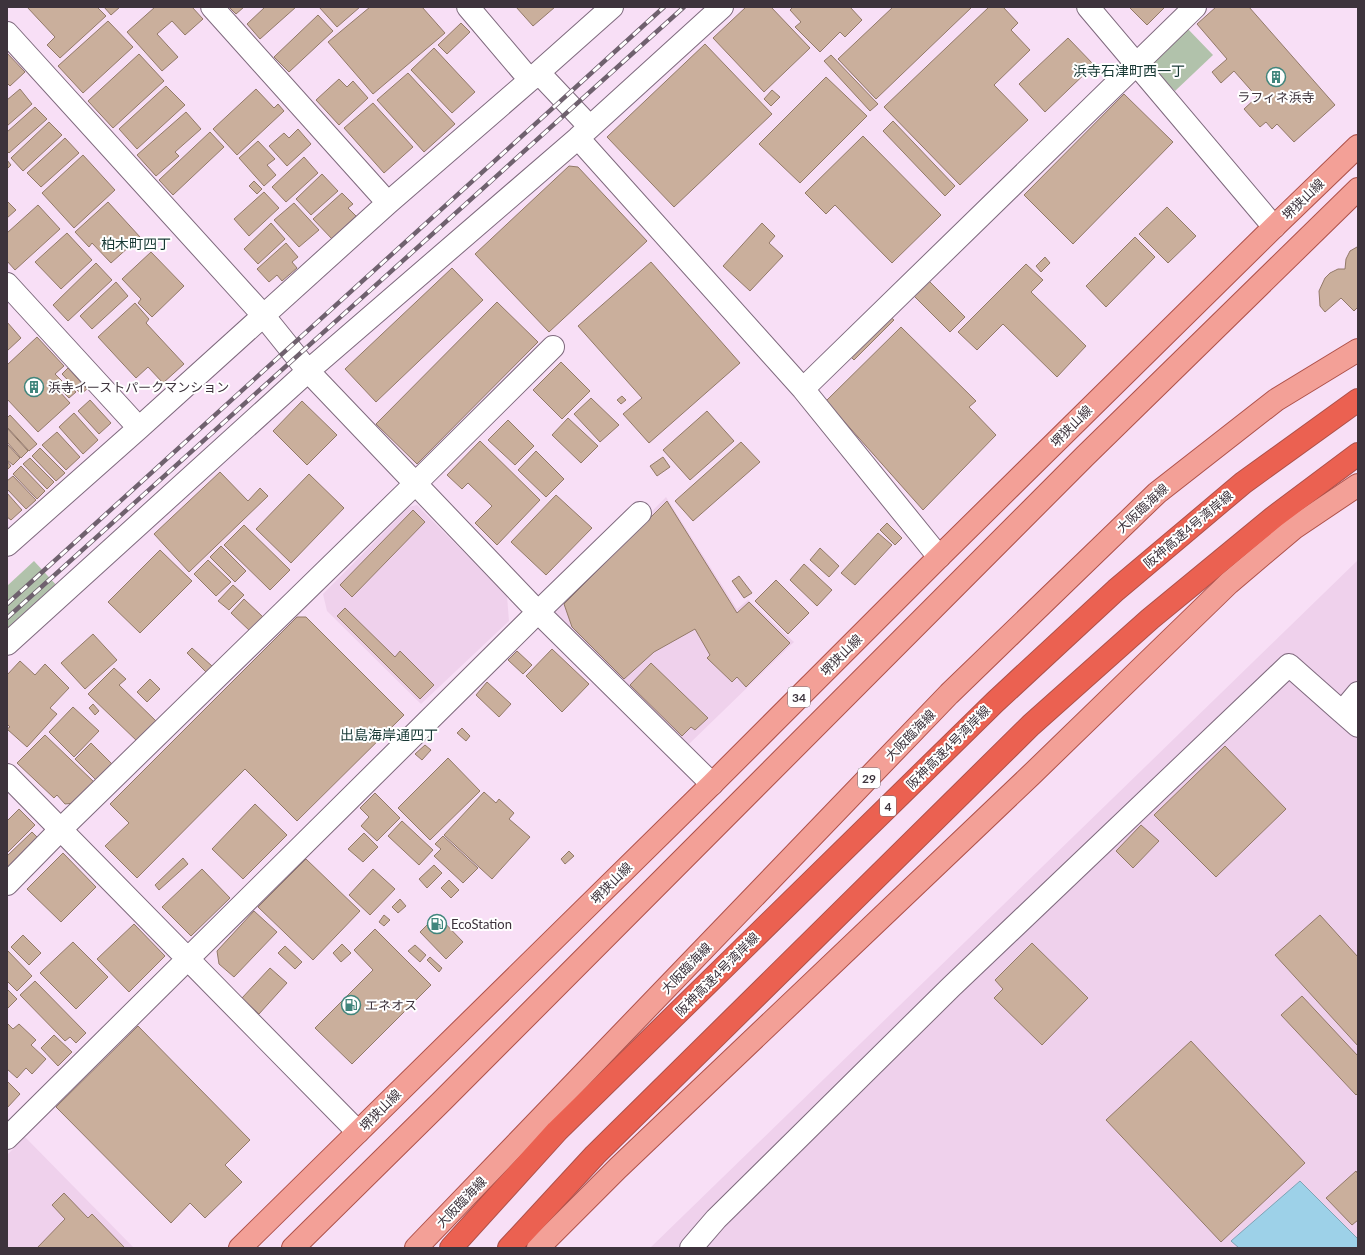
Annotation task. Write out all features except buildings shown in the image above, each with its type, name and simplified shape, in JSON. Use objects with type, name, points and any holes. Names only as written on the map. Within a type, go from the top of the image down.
[{"type":"highway","name":"阪神高速4号湾岸線","points":[[451,1248],[558,1132],[995,702],[1116,590],[1243,483],[1358,400]]},
{"type":"highway","points":[[509,1248],[595,1155],[1031,725],[1156,614],[1274,517],[1358,454]]},
{"type":"main road","name":"堺狭山線","points":[[240,1248],[712,784],[938,557],[1358,146]]},
{"type":"main road","name":"34","points":[[293,1248],[1086,456],[1358,189]]},
{"type":"main road","name":"大阪臨海線","points":[[416,1248],[949,694],[1157,493],[1276,400],[1358,350]]},
{"type":"main road","points":[[538,1248],[618,1168],[1026,780],[1229,583],[1294,528],[1358,485]]},
{"type":"main road","points":[[555,1248],[618,1168]]},
{"type":"street","points":[[212,7],[388,204]]},
{"type":"street","points":[[468,7],[535,77],[584,132],[803,389],[938,557]]},
{"type":"street","points":[[9,539],[139,428],[263,315],[388,204],[535,77],[612,7]]},
{"type":"street","points":[[7,644],[308,371],[584,132],[722,7]]},
{"type":"street","points":[[1088,7],[1274,227]]},
{"type":"street","points":[[803,389],[1195,7]]},
{"type":"street","points":[[7,33],[263,315],[308,371],[538,612],[712,784]]},
{"type":"street","points":[[7,284],[139,428]]},
{"type":"street","points":[[7,884],[416,484],[553,347]]},
{"type":"street","points":[[7,1138],[538,612],[640,513]]},
{"type":"street","points":[[692,1248],[716,1219],[951,987],[1289,665],[1358,726]]},
{"type":"street","points":[[1342,712],[1358,693]]},
{"type":"street","points":[[7,775],[62,829],[358,1132]]},
{"type":"shaded area","points":[[666,497],[737,609],[748,600],[794,642],[688,745],[551,614]]},
{"type":"shaded area","points":[[417,505],[507,596],[509,621],[421,704],[327,611],[323,594],[409,507]]},
{"type":"shaded area","points":[[1358,560],[1358,1239],[1300,1181],[1232,1241],[1239,1248],[650,1248]]},
{"type":"shaded area","points":[[25,1137],[134,1248],[7,1248],[7,1155]]},
{"type":"green space","points":[[1186,27],[1213,55],[1175,91],[1154,69],[1155,56]]},
{"type":"green space","points":[[34,561],[59,588],[7,634],[7,586]]},
{"type":"water","points":[[1300,1181],[1358,1239],[1358,1248],[1239,1248],[1231,1241]]},
{"type":"railway","points":[[7,604],[664,7]]},
{"type":"railway","points":[[7,618],[684,7]]},
{"type":"place","name":"ラフィネ浜寺","points":[[1276,77]]},
{"type":"place","name":"浜寺イーストパークマンション","points":[[34,387]]},
{"type":"place","name":"EcoStation","points":[[437,924]]},
{"type":"place","name":"エネオス","points":[[351,1005]]},
{"type":"district","name":"浜寺石津町西一丁","points":[[1129,70]]},
{"type":"district","name":"柏木町四丁","points":[[136,243]]},
{"type":"district","name":"出島海岸通四丁","points":[[389,734]]}]
